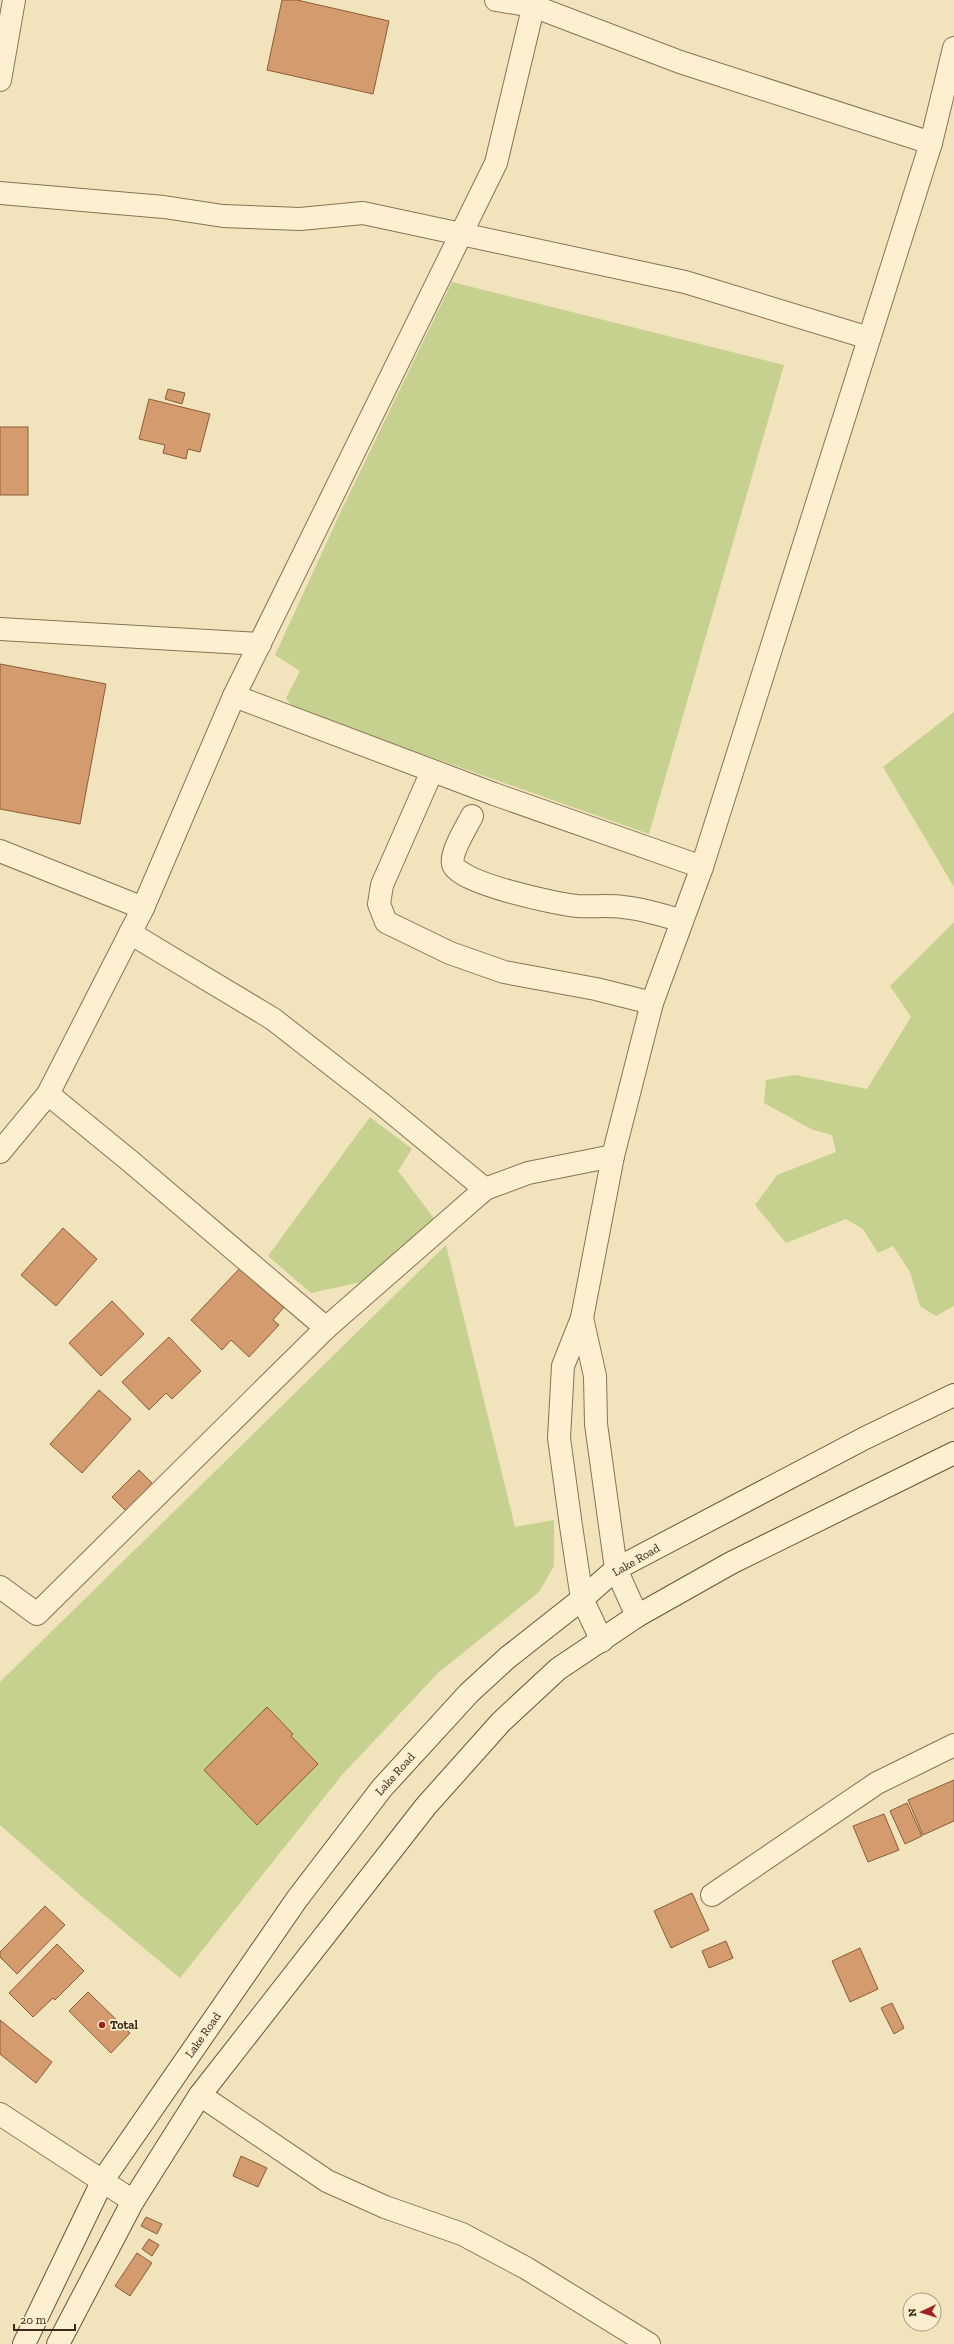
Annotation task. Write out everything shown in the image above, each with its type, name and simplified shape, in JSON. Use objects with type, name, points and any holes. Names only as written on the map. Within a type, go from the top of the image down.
[{"type":"street","points":[[0,80],[14,0]]},
{"type":"street","points":[[496,0],[534,3],[680,62],[931,143]]},
{"type":"street","points":[[0,1152],[48,1094],[143,908],[234,696],[496,163],[534,3]]},
{"type":"street","points":[[602,1641],[582,1599],[560,1438],[562,1366],[582,1318],[613,1156],[652,1003],[702,867],[931,143],[954,48]]},
{"type":"street","points":[[0,193],[164,208],[223,216],[300,219],[363,213],[685,282],[869,338]]},
{"type":"street","points":[[0,629],[260,644]]},
{"type":"street","points":[[234,696],[432,771],[702,867]]},
{"type":"street","points":[[432,771],[382,885],[379,904],[386,922],[450,953],[504,972],[596,989],[652,1003]]},
{"type":"street","points":[[472,816],[454,853],[452,863],[458,872],[489,886],[553,902],[577,906],[623,907],[682,921]]},
{"type":"street","points":[[0,851],[143,908]]},
{"type":"street","points":[[130,933],[273,1020],[382,1104],[485,1189]]},
{"type":"street","points":[[48,1094],[130,1161],[326,1328]]},
{"type":"street","points":[[0,1587],[37,1614],[326,1328],[485,1189],[528,1173],[613,1156]]},
{"type":"street","points":[[582,1318],[595,1376],[596,1424],[616,1569],[637,1616]]},
{"type":"street","name":"Lake Road","points":[[24,2344],[103,2180],[297,1899],[382,1788],[469,1693],[507,1658],[582,1599],[616,1569],[865,1438],[954,1395]]},
{"type":"street","points":[[58,2344],[133,2201],[200,2095],[426,1806],[501,1722],[558,1669],[602,1641],[637,1616],[731,1563],[954,1453]]},
{"type":"street","points":[[712,1895],[877,1783],[954,1745]]},
{"type":"street","points":[[200,2095],[327,2181],[385,2207],[462,2234],[526,2268],[649,2344]]},
{"type":"street","points":[[0,2114],[133,2201]]},
{"type":"green space","points":[[452,282],[784,365],[649,834],[294,709],[286,698],[300,671],[275,655],[343,507]]},
{"type":"green space","points":[[954,712],[954,887],[883,767]]},
{"type":"green space","points":[[954,922],[954,1306],[936,1316],[920,1306],[910,1272],[893,1246],[878,1253],[863,1229],[846,1219],[786,1243],[755,1205],[777,1175],[836,1152],[832,1135],[811,1129],[764,1103],[766,1080],[795,1075],[867,1089],[911,1017],[890,986]]},
{"type":"green space","points":[[370,1117],[412,1149],[398,1171],[436,1221],[361,1282],[311,1293],[268,1256]]},
{"type":"green space","points":[[446,1245],[515,1527],[554,1520],[554,1566],[539,1592],[439,1672],[342,1775],[180,1978],[79,1894],[0,1825],[0,1682]]},
{"type":"building","points":[[282,0],[297,0],[389,21],[373,94],[267,70]]},
{"type":"building","points":[[168,389],[185,393],[182,404],[165,399]]},
{"type":"building","points":[[149,399],[210,414],[200,452],[188,449],[186,459],[163,453],[165,445],[139,439]]},
{"type":"building","points":[[0,427],[28,427],[28,495],[0,495]]},
{"type":"building","points":[[0,664],[106,684],[80,824],[0,809]]},
{"type":"building","points":[[63,1228],[97,1259],[56,1306],[21,1275]]},
{"type":"building","points":[[241,1267],[284,1307],[273,1320],[279,1325],[249,1357],[231,1340],[222,1350],[191,1320]]},
{"type":"building","points":[[112,1301],[144,1334],[101,1376],[69,1343]]},
{"type":"building","points":[[169,1337],[201,1371],[172,1399],[166,1393],[149,1410],[122,1382]]},
{"type":"building","points":[[99,1390],[131,1419],[82,1473],[50,1444]]},
{"type":"building","points":[[139,1470],[157,1488],[130,1515],[112,1497]]},
{"type":"building","points":[[267,1707],[293,1734],[291,1736],[318,1764],[257,1825],[204,1770]]},
{"type":"building","points":[[954,1780],[954,1821],[923,1835],[908,1800]]},
{"type":"building","points":[[907,1803],[922,1836],[905,1844],[890,1811]]},
{"type":"building","points":[[884,1814],[899,1850],[868,1862],[853,1826]]},
{"type":"building","points":[[692,1893],[709,1930],[671,1948],[654,1911]]},
{"type":"building","points":[[45,1906],[65,1925],[17,1974],[0,1957],[0,1952]]},
{"type":"building","points":[[726,1941],[733,1958],[709,1968],[702,1951]]},
{"type":"building","points":[[57,1944],[84,1971],[55,2000],[53,1998],[33,2017],[9,1993]]},
{"type":"building","points":[[860,1948],[878,1989],[850,2002],[832,1961]]},
{"type":"building","points":[[88,1992],[130,2033],[111,2053],[69,2011]]},
{"type":"building","points":[[892,2003],[904,2028],[894,2034],[881,2008]]},
{"type":"building","points":[[0,2020],[52,2062],[36,2083],[0,2054]]},
{"type":"building","points":[[241,2156],[267,2168],[258,2187],[233,2176]]},
{"type":"building","points":[[146,2217],[162,2224],[157,2234],[141,2226]]},
{"type":"building","points":[[149,2239],[159,2245],[152,2256],[142,2249]]},
{"type":"building","points":[[137,2253],[152,2263],[130,2296],[115,2286]]},
{"type":"place","name":"Total","points":[[102,2025]]}]
